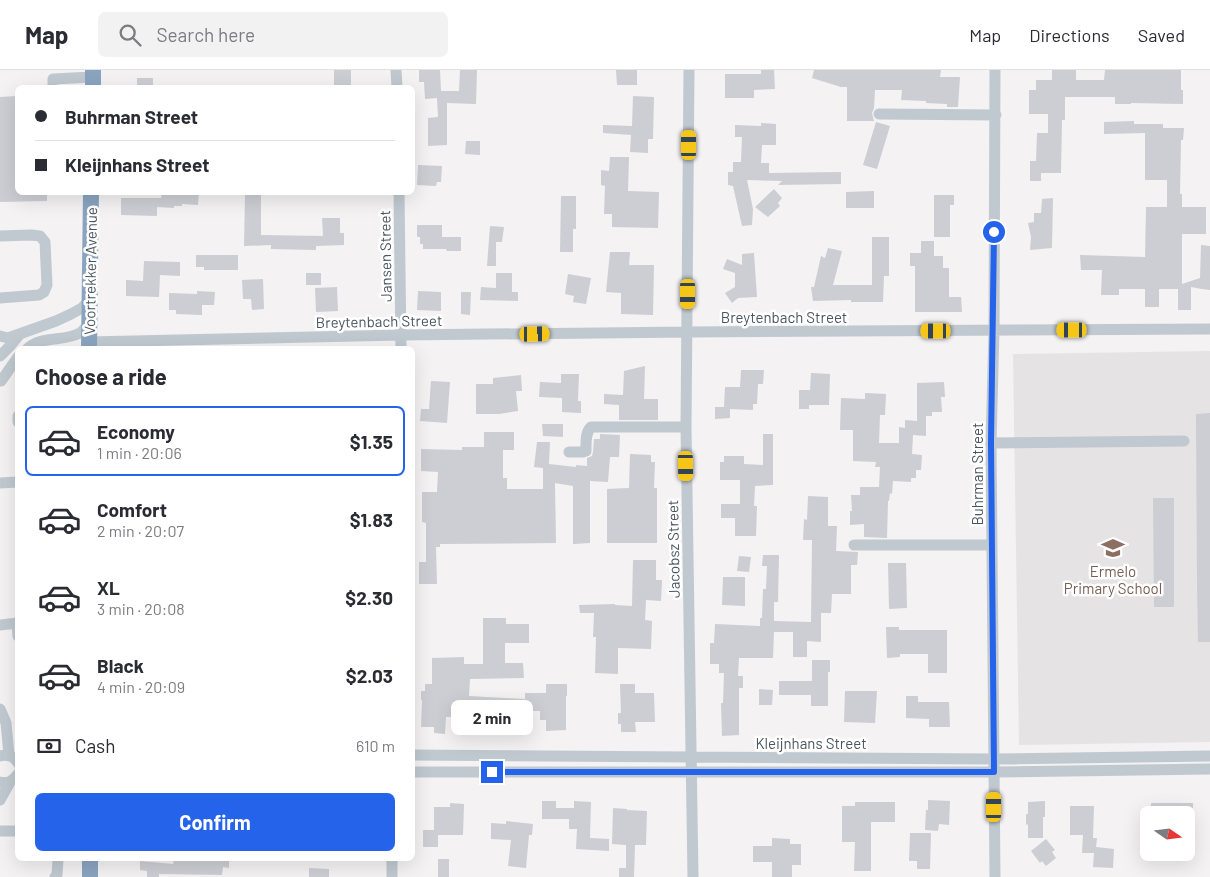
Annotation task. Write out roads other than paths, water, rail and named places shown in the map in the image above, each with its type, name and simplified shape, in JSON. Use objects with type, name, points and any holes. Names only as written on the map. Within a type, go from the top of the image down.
[{"type":"highway","name":"Voortrekker Avenue","points":[[89,345],[91,195]]},
{"type":"highway","points":[[90,861],[90,877]]},
{"type":"street","points":[[396,70],[397,85]]},
{"type":"street","name":"Jacobsz Street","points":[[689,70],[686,427],[693,877]]},
{"type":"street","name":"Buhrman Street","points":[[995,70],[994,331],[991,443],[995,877]]},
{"type":"street","points":[[53,85],[53,79],[93,78]]},
{"type":"street","points":[[879,114],[996,114]]},
{"type":"street","name":"Jansen Street","points":[[399,195],[401,346]]},
{"type":"street","points":[[0,236],[40,236],[45,242],[47,286],[44,292],[38,296],[0,298]]},
{"type":"street","points":[[0,336],[8,338],[56,321],[82,308],[90,300]]},
{"type":"street","points":[[31,346],[37,342],[81,332],[89,325]]},
{"type":"street","name":"Breytenbach Street","points":[[89,345],[402,335],[1210,330]]},
{"type":"street","points":[[0,356],[20,334]]},
{"type":"street","points":[[0,380],[15,361]]},
{"type":"street","points":[[569,452],[586,451],[587,435],[591,427],[686,427]]},
{"type":"street","points":[[991,443],[1184,441]]},
{"type":"street","points":[[0,483],[15,482]]},
{"type":"street","points":[[854,545],[992,544]]},
{"type":"street","points":[[0,625],[15,623]]},
{"type":"street","points":[[0,710],[6,724],[12,758]]},
{"type":"street","name":"Kleijnhans Street","points":[[415,755],[994,759],[1210,756]]},
{"type":"street","name":"Kleijnhans Street","points":[[415,772],[1210,770]]},
{"type":"street","points":[[0,800],[12,778]]},
{"type":"street","points":[[0,831],[15,831]]},
{"type":"street","points":[[55,877],[57,875],[58,861]]},
{"type":"street","points":[[392,861],[392,877]]},
{"type":"place","name":"Ermelo Primary School","points":[[1113,548]]}]
